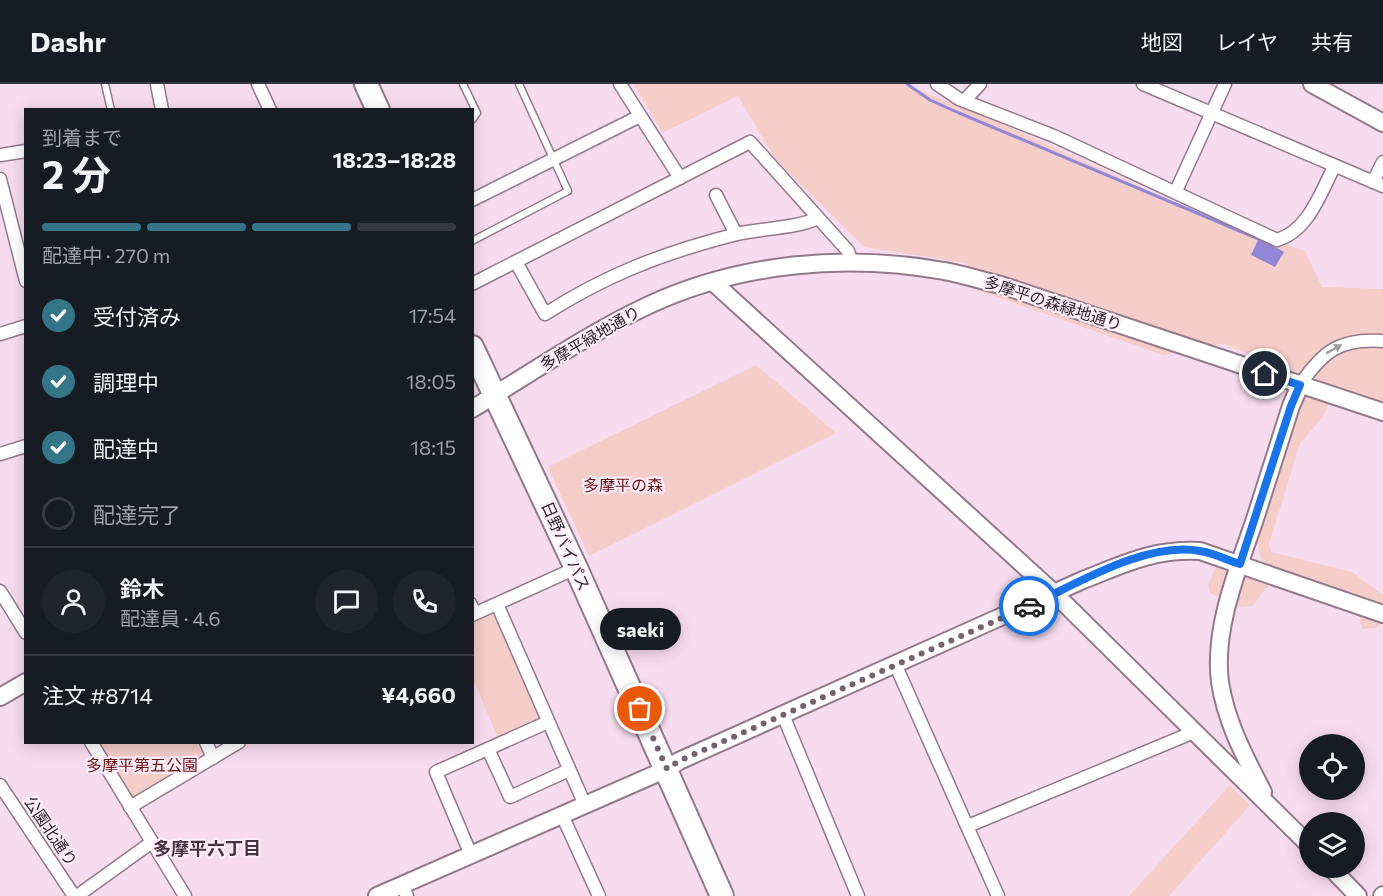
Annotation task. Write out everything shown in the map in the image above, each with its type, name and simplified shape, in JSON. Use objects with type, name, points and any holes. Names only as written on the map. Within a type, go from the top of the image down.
[{"type":"highway","points":[[351,84],[362,108]]},
{"type":"highway","points":[[366,84],[377,108]]},
{"type":"highway","name":"日野バイパス","points":[[474,334],[497,394],[723,896]]},
{"type":"highway","name":"日野バイパス","points":[[474,351],[497,394]]},
{"type":"street","points":[[157,84],[162,108]]},
{"type":"street","points":[[258,84],[269,108]]},
{"type":"street","points":[[620,84],[638,117],[680,178]]},
{"type":"street","points":[[937,84],[964,101],[1054,136],[1277,240],[1289,236],[1301,227],[1334,167]]},
{"type":"street","points":[[964,101],[980,84]]},
{"type":"street","points":[[1143,84],[1378,184],[1383,162]]},
{"type":"street","points":[[1176,191],[1225,84]]},
{"type":"street","points":[[1312,84],[1383,123]]},
{"type":"street","points":[[474,200],[638,117]]},
{"type":"street","points":[[474,283],[750,142],[848,251],[852,263]]},
{"type":"street","points":[[0,155],[24,151]]},
{"type":"street","points":[[0,179],[24,275]]},
{"type":"street","points":[[716,195],[736,234]]},
{"type":"street","points":[[516,262],[545,314],[583,290],[674,250],[736,234],[809,222],[818,218]]},
{"type":"street","name":"多摩平の森緑地通り","points":[[713,282],[795,264],[852,263],[945,271],[1001,285],[1383,412]]},
{"type":"street","points":[[713,282],[1055,594],[1299,835]]},
{"type":"street","name":"多摩平緑地通り","points":[[474,408],[630,314],[675,294],[713,282]]},
{"type":"street","points":[[0,334],[24,327]]},
{"type":"street","points":[[1270,806],[1241,750],[1229,717],[1220,682],[1219,650],[1240,564],[1291,406],[1300,385],[1314,363],[1345,343],[1383,341]]},
{"type":"street","points":[[0,454],[24,447]]},
{"type":"street","points":[[377,896],[405,890],[471,855],[1119,566],[1170,550],[1200,551],[1383,614]]},
{"type":"street","points":[[474,609],[497,604],[576,568]]},
{"type":"street","points":[[0,591],[24,630]]},
{"type":"street","points":[[497,604],[585,805]]},
{"type":"street","points":[[896,666],[968,825],[993,894]]},
{"type":"street","points":[[0,698],[24,683]]},
{"type":"street","points":[[783,715],[858,896]]},
{"type":"street","points":[[471,855],[436,772],[548,722]]},
{"type":"street","points":[[968,825],[1194,732]]},
{"type":"street","points":[[93,744],[185,896]]},
{"type":"street","points":[[207,744],[213,758]]},
{"type":"street","points":[[130,807],[236,744]]},
{"type":"street","points":[[488,749],[510,797],[569,770]]},
{"type":"street","points":[[1223,760],[1241,750]]},
{"type":"street","name":"公園北通り","points":[[0,785],[75,896]]},
{"type":"street","points":[[561,815],[599,896]]},
{"type":"street","points":[[75,896],[152,842]]},
{"type":"street","points":[[1341,878],[1358,896]]},
{"type":"lane","points":[[105,84],[111,108]]},
{"type":"lane","points":[[463,84],[477,113],[474,117]]},
{"type":"lane","points":[[474,241],[566,194],[567,191],[519,84]]},
{"type":"green space","points":[[634,84],[903,84],[989,118],[1247,235],[1266,238],[1305,251],[1322,287],[1383,289],[1383,409],[1334,394],[1322,418],[1300,443],[1269,544],[1271,552],[1352,572],[1383,595],[1383,622],[1376,628],[1363,629],[1360,622],[1359,599],[1280,571],[1252,606],[1241,607],[1210,593],[1208,584],[1219,561],[1263,565],[1257,543],[1303,396],[1315,394],[1313,387],[1316,377],[1301,376],[1225,344],[1163,355],[965,286],[967,263],[864,247],[775,159],[738,96],[662,133]]},
{"type":"green space","name":"多摩平の森","points":[[756,365],[836,433],[589,556],[548,467]]},
{"type":"green space","points":[[497,604],[548,722],[500,743],[474,681],[474,614]]},
{"type":"green space","name":"多摩平第五公園","points":[[101,744],[205,744],[208,750],[133,797]]},
{"type":"green space","points":[[1230,785],[1250,805],[1169,896],[1129,896]]},
{"type":"shaded area","points":[[1259,238],[1284,252],[1275,267],[1251,255]]},
{"type":"waterway","points":[[907,84],[930,100],[959,113],[1261,240]]},
{"type":"way so far","points":[[640,709],[667,769],[679,761],[1029,606]]},
{"type":"place","name":"saeki","points":[[640,709]]},
{"type":"district","name":"多摩平六丁目","points":[[207,849]]},
{"type":"route","points":[[1029,606],[1083,580],[1148,555],[1170,550],[1200,551],[1240,564],[1291,406],[1300,385],[1265,374]]}]
